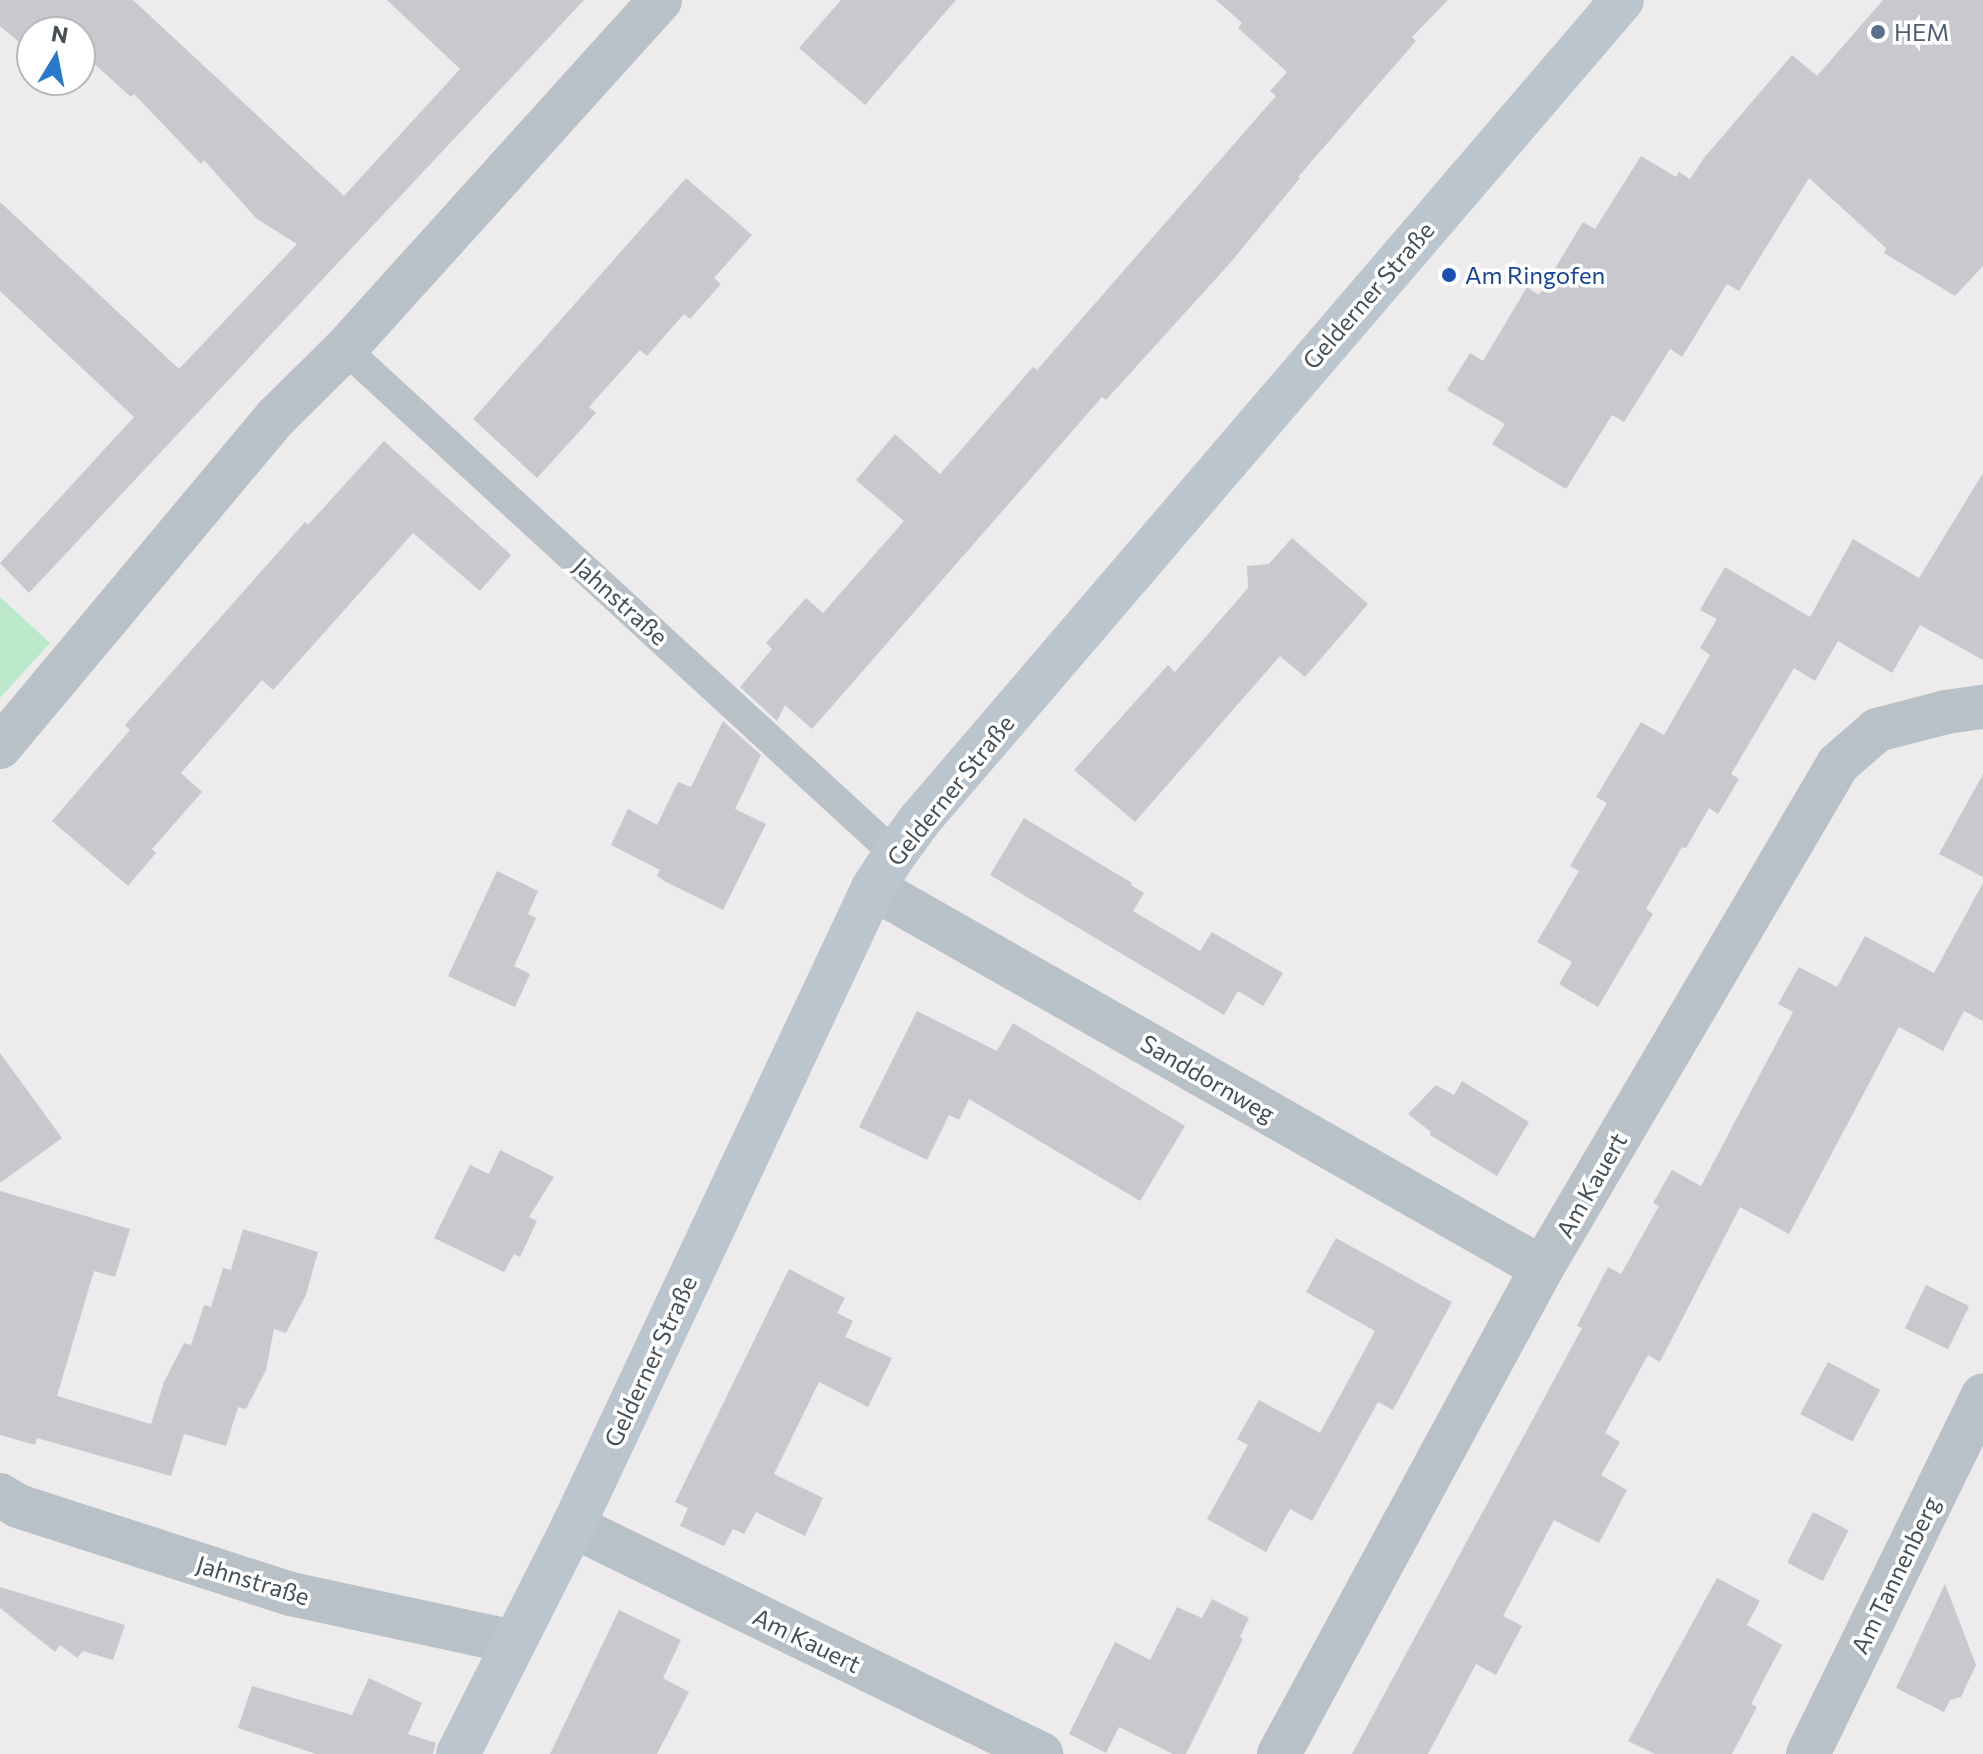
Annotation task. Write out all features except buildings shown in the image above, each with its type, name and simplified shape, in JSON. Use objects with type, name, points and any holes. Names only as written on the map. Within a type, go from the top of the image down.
[{"type":"main road","name":"Gelderner Straße","points":[[458,1754],[573,1526],[884,871],[918,822],[1622,0]]},
{"type":"street","points":[[0,747],[276,417],[345,349],[660,0]]},
{"type":"street","name":"Am Kauert","points":[[1279,1754],[1542,1268],[1838,764],[1877,730],[1946,712],[1983,707]]},
{"type":"street","name":"Sanddornweg","points":[[884,871],[1542,1268]]},
{"type":"street","name":"Am Tannenberg","points":[[1808,1754],[1983,1395]]},
{"type":"street","name":"Jahnstraße","points":[[0,1495],[18,1506],[291,1594],[513,1642]]},
{"type":"street","name":"Am Kauert","points":[[573,1526],[1041,1754]]},
{"type":"lane","name":"Jahnstraße","points":[[345,349],[884,871]]},
{"type":"green space","points":[[0,597],[50,643],[0,698]]},
{"type":"place","name":"HEM","points":[[1878,32]]},
{"type":"place","name":"Am Ringofen","points":[[1449,275]]}]
